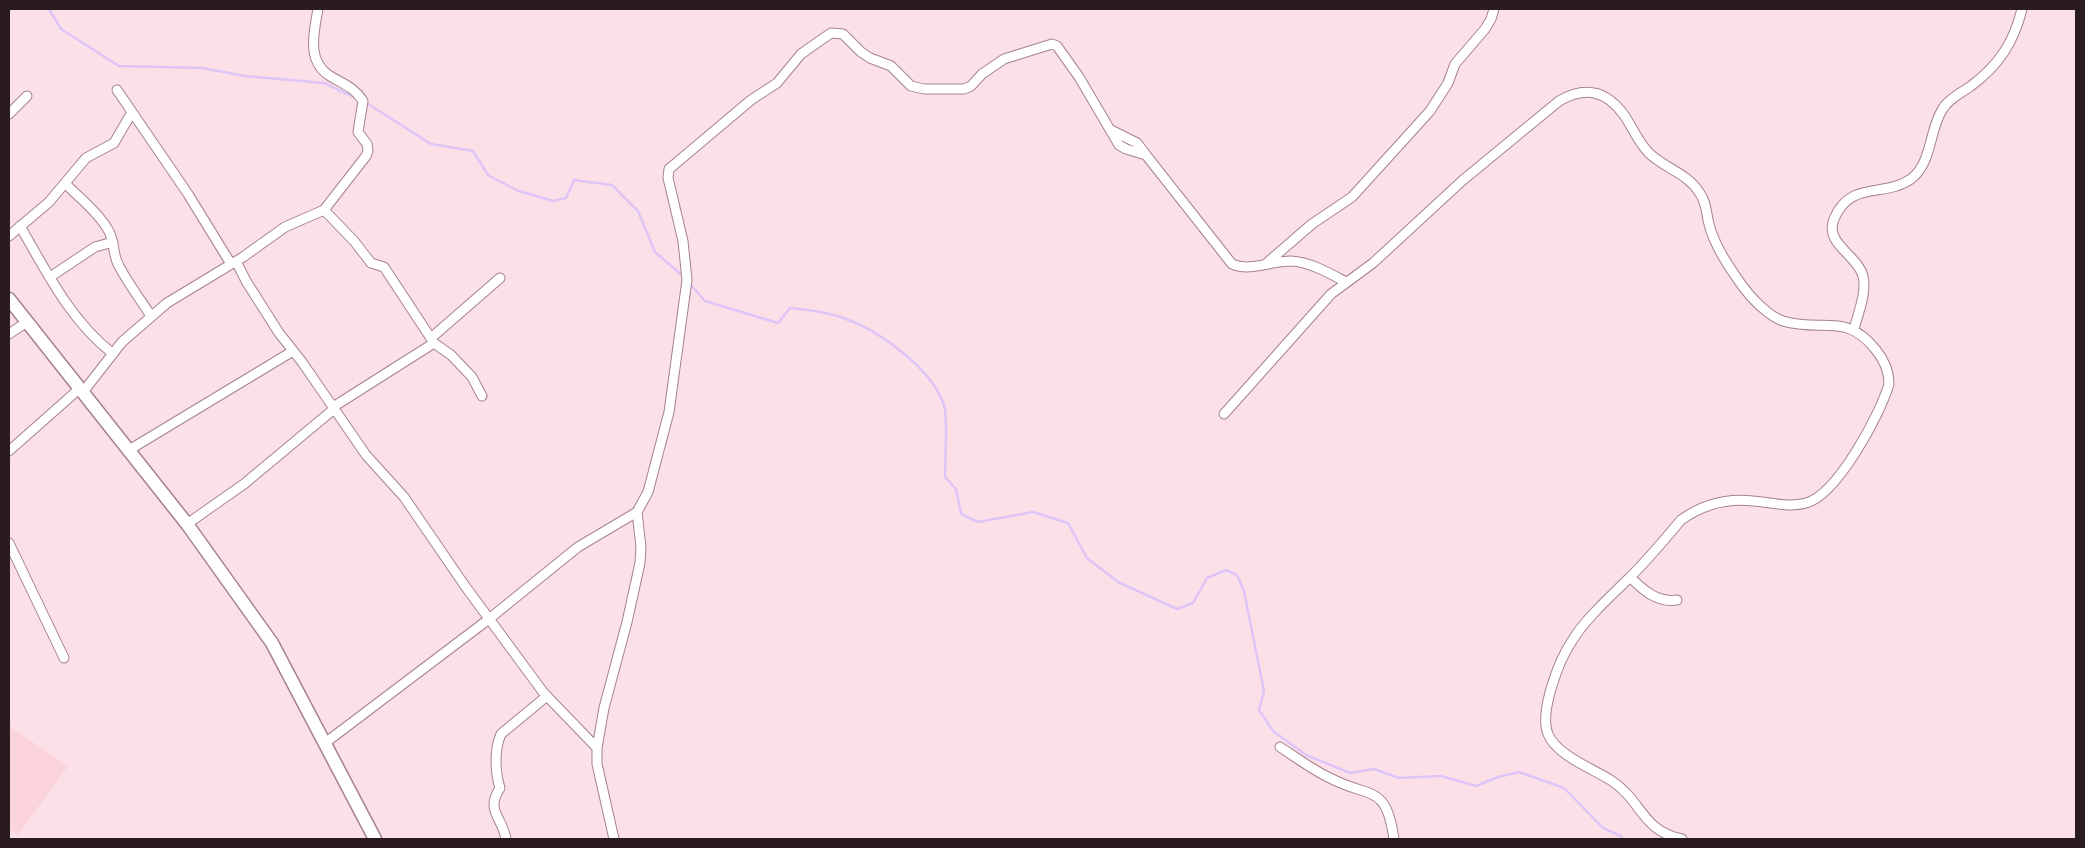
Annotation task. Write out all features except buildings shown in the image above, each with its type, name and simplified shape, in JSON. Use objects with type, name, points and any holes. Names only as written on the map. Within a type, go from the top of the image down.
[{"type":"street","points":[[9,451],[81,390],[112,353],[151,316],[192,286],[233,262],[285,227],[324,210],[368,151],[367,144],[358,132],[363,101],[357,91],[328,75],[314,58],[313,43],[318,9]]},
{"type":"street","points":[[1267,263],[1312,224],[1352,197],[1430,111],[1448,83],[1455,64],[1485,29],[1494,9]]},
{"type":"street","points":[[1854,329],[1860,304],[1863,278],[1852,257],[1834,240],[1831,232],[1834,220],[1845,202],[1856,194],[1895,186],[1910,179],[1917,172],[1926,157],[1940,112],[1949,101],[1991,70],[2002,57],[2014,37],[2022,9]]},
{"type":"street","points":[[614,839],[596,764],[597,748],[604,708],[627,622],[640,563],[641,546],[638,512],[648,492],[669,412],[687,280],[684,241],[668,178],[669,169],[751,100],[777,83],[801,54],[831,33],[838,32],[870,58],[891,66],[911,86],[924,90],[971,86],[982,74],[1004,59],[1052,44],[1061,50],[1123,148],[1146,155],[1232,264],[1245,267],[1292,261],[1305,263],[1346,282]]},
{"type":"street","points":[[117,90],[293,352],[366,455],[404,497],[489,619],[547,696],[597,748]]},
{"type":"street","points":[[1224,414],[1324,302],[1346,282],[1374,262],[1463,180],[1559,101],[1571,94],[1584,91],[1601,95],[1623,114],[1650,155],[1688,179],[1700,192],[1707,207],[1709,225],[1728,263],[1742,286],[1766,310],[1781,320],[1797,324],[1844,326],[1854,329],[1870,343],[1884,361],[1888,370],[1889,384],[1865,438],[1824,494],[1804,504],[1770,504],[1752,501],[1720,503],[1697,508],[1681,520],[1572,640],[1550,693],[1546,716],[1548,734],[1569,756],[1586,768],[1612,781],[1634,800],[1652,826],[1662,833],[1682,839]]},
{"type":"street","points":[[9,114],[26,96]]},
{"type":"street","points":[[9,236],[49,202],[86,158],[114,143],[132,112]]},
{"type":"street","points":[[65,183],[102,219],[113,242],[118,264],[151,316]]},
{"type":"street","points":[[324,210],[354,241],[371,263],[384,267],[433,340],[451,355],[472,378],[482,396]]},
{"type":"street","points":[[20,226],[50,277],[83,326],[112,353]]},
{"type":"street","points":[[50,277],[95,247],[113,242]]},
{"type":"street","points":[[188,524],[244,484],[333,408],[433,340],[500,278]]},
{"type":"street","points":[[9,299],[188,524],[272,642],[375,839]]},
{"type":"street","points":[[9,334],[27,322]]},
{"type":"street","points":[[129,450],[293,352]]},
{"type":"street","points":[[325,743],[489,619],[578,547],[638,512]]},
{"type":"street","points":[[9,544],[64,658]]},
{"type":"street","points":[[1630,577],[1645,592],[1662,599],[1677,600]]},
{"type":"street","points":[[506,839],[504,829],[493,804],[494,797],[500,788],[496,774],[498,740],[501,734],[547,696]]},
{"type":"street","points":[[1280,747],[1333,780],[1372,792],[1380,798],[1392,820],[1394,839]]},
{"type":"shaded area","points":[[9,726],[68,766],[18,835],[9,829]]},
{"type":"waterway","points":[[49,9],[61,29],[119,66],[202,68],[245,76],[324,83],[356,98]]},
{"type":"waterway","points":[[365,102],[431,144],[473,151],[488,175],[516,190],[553,201],[566,198],[574,180],[612,185],[638,211],[655,252],[684,277]]},
{"type":"waterway","points":[[689,283],[705,301],[778,323],[790,308],[839,317],[874,332],[903,353],[928,378],[938,391],[944,405],[946,429],[945,477],[956,489],[961,514],[978,522],[1033,512],[1068,523],[1087,558],[1118,582],[1177,609],[1193,603],[1207,578],[1226,570],[1237,575],[1244,591],[1264,691],[1259,710],[1273,731],[1306,755],[1350,773],[1374,769],[1399,778],[1441,776],[1476,786],[1498,777],[1519,772],[1564,788],[1603,828],[1621,836],[1622,839]]}]
